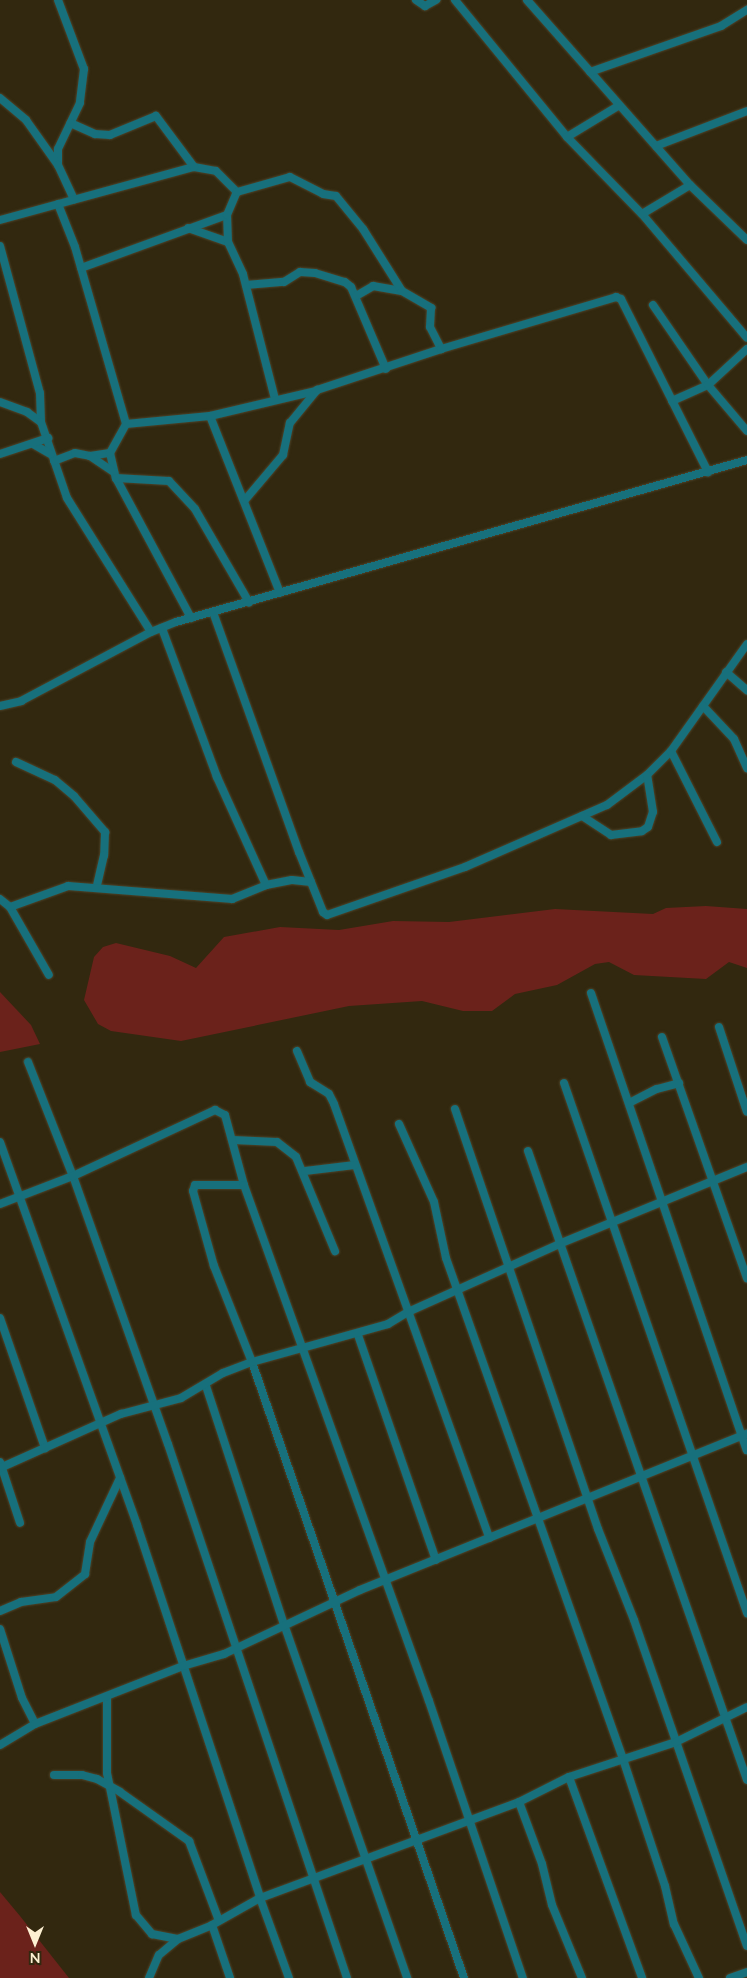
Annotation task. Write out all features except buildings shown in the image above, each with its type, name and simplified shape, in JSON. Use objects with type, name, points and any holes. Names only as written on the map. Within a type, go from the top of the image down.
[{"type":"street","points":[[58,0],[84,69],[80,102],[58,148],[58,165]]},
{"type":"street","points":[[416,0],[425,6],[436,0]]},
{"type":"street","points":[[454,0],[567,137],[642,214],[747,338]]},
{"type":"street","points":[[527,0],[618,106],[690,185],[747,240]]},
{"type":"street","points":[[590,72],[720,26],[747,10]]},
{"type":"street","points":[[0,98],[26,120],[58,165],[74,200]]},
{"type":"street","points":[[567,137],[618,106]]},
{"type":"street","points":[[656,146],[747,111]]},
{"type":"street","points":[[70,123],[95,134],[110,135],[156,116],[194,167]]},
{"type":"street","points":[[0,220],[194,167],[216,171],[237,192]]},
{"type":"street","points":[[237,192],[290,178],[323,194],[336,196],[363,229],[402,291]]},
{"type":"street","points":[[642,214],[690,185]]},
{"type":"street","points":[[237,192],[227,215],[228,242],[246,285],[275,399]]},
{"type":"street","points":[[58,204],[81,268],[126,424],[110,453],[115,475],[191,618]]},
{"type":"street","points":[[81,268],[227,215]]},
{"type":"street","points":[[188,228],[228,242]]},
{"type":"street","points":[[0,246],[42,404],[41,422],[67,498],[150,632]]},
{"type":"street","points":[[246,285],[284,282],[300,272],[315,273],[344,282],[356,296],[386,369]]},
{"type":"street","points":[[356,296],[372,286],[402,291],[431,308],[430,327],[441,349]]},
{"type":"street","points":[[126,424],[210,416],[317,390],[386,369],[441,349],[619,297],[708,472]]},
{"type":"street","points":[[653,305],[708,385],[747,431]]},
{"type":"street","points":[[672,401],[708,385],[747,349]]},
{"type":"street","points":[[245,500],[283,455],[290,423],[317,390]]},
{"type":"street","points":[[0,402],[27,412],[41,422]]},
{"type":"street","points":[[27,412],[42,404]]},
{"type":"street","points":[[210,416],[245,500],[280,593]]},
{"type":"street","points":[[0,454],[48,438]]},
{"type":"street","points":[[33,444],[52,458]]},
{"type":"street","points":[[52,458],[70,453],[90,456],[110,453]]},
{"type":"street","points":[[90,456],[115,475],[170,481],[195,509],[249,602]]},
{"type":"street","points":[[0,706],[31,696],[150,632],[191,618],[747,460]]},
{"type":"street","points":[[213,612],[311,882],[323,912],[327,915],[465,868],[607,806],[648,775],[671,752],[747,644]]},
{"type":"street","points":[[162,628],[217,778],[266,885]]},
{"type":"street","points":[[726,672],[747,690]]},
{"type":"street","points":[[703,706],[734,739],[747,768]]},
{"type":"street","points":[[671,752],[717,842]]},
{"type":"street","points":[[16,762],[55,780],[74,796],[105,832],[104,855],[97,886]]},
{"type":"street","points":[[582,816],[611,836],[642,831],[648,827],[653,812],[648,775]]},
{"type":"street","points":[[10,907],[68,886],[97,886],[232,899],[266,885],[292,880],[311,882]]},
{"type":"street","points":[[0,899],[10,907],[49,975]]},
{"type":"street","points":[[591,993],[744,1435],[747,1450]]},
{"type":"street","points":[[719,1027],[747,1112]]},
{"type":"street","points":[[662,1037],[747,1278]]},
{"type":"street","points":[[297,1051],[310,1082],[329,1094],[489,1538]]},
{"type":"street","points":[[28,1062],[73,1176],[236,1648],[347,1978]]},
{"type":"street","points":[[564,1083],[610,1223],[694,1456],[747,1613]]},
{"type":"street","points":[[629,1103],[657,1089],[679,1083]]},
{"type":"street","points":[[455,1109],[747,1946]]},
{"type":"street","points":[[0,1204],[73,1176],[215,1110],[225,1115],[244,1185],[470,1821],[523,1978]]},
{"type":"street","points":[[399,1124],[434,1202],[446,1258],[623,1759],[665,1886],[674,1924],[698,1978]]},
{"type":"street","points":[[233,1140],[277,1142],[296,1157],[304,1171],[335,1251]]},
{"type":"street","points":[[0,1142],[99,1425],[120,1478],[260,1898],[289,1978]]},
{"type":"street","points":[[528,1151],[747,1780]]},
{"type":"street","points":[[304,1171],[355,1165]]},
{"type":"street","points":[[20,1522],[1,1466],[121,1414],[153,1407],[206,1386],[223,1374],[252,1362],[301,1346],[358,1335],[388,1324],[408,1312],[559,1244],[747,1167]]},
{"type":"street","points":[[244,1185],[195,1185],[193,1190],[214,1266],[252,1362],[333,1602],[417,1838],[464,1978]]},
{"type":"street","points":[[0,1318],[45,1448]]},
{"type":"street","points":[[358,1335],[436,1560]]},
{"type":"street","points":[[206,1386],[285,1627],[407,1978]]},
{"type":"street","points":[[0,1745],[35,1724],[107,1698],[183,1666],[205,1661],[285,1627],[333,1602],[385,1580],[642,1478],[744,1435]]},
{"type":"street","points":[[0,1611],[21,1602],[56,1598],[85,1574],[90,1542],[120,1478]]},
{"type":"street","points":[[0,1629],[22,1698],[35,1724]]},
{"type":"street","points":[[107,1698],[109,1788],[136,1915],[152,1934],[178,1939]]},
{"type":"street","points":[[149,1978],[160,1956],[178,1939],[212,1925],[260,1898],[417,1838],[470,1821],[519,1802],[569,1777],[676,1742],[747,1707]]},
{"type":"street","points":[[54,1775],[82,1775],[97,1779],[109,1788],[120,1792],[189,1841],[219,1921]]},
{"type":"street","points":[[569,1777],[642,1978]]},
{"type":"street","points":[[519,1802],[542,1864],[552,1905],[582,1978]]},
{"type":"street","points":[[212,1925],[230,1978]]},
{"type":"street","points":[[730,1978],[747,1972]]},
{"type":"shaded area","points":[[706,906],[747,909],[747,968],[729,962],[706,979],[634,975],[609,962],[595,964],[557,985],[515,994],[492,1011],[463,1011],[422,1001],[349,1006],[181,1041],[111,1031],[98,1024],[84,1000],[94,957],[103,947],[116,943],[170,956],[196,968],[224,937],[280,927],[339,930],[393,921],[449,922],[555,909],[653,914],[666,908]]},
{"type":"shaded area","points":[[0,992],[31,1025],[40,1044],[0,1052]]},
{"type":"shaded area","points":[[0,1892],[20,1916],[69,1978],[0,1978]]}]
